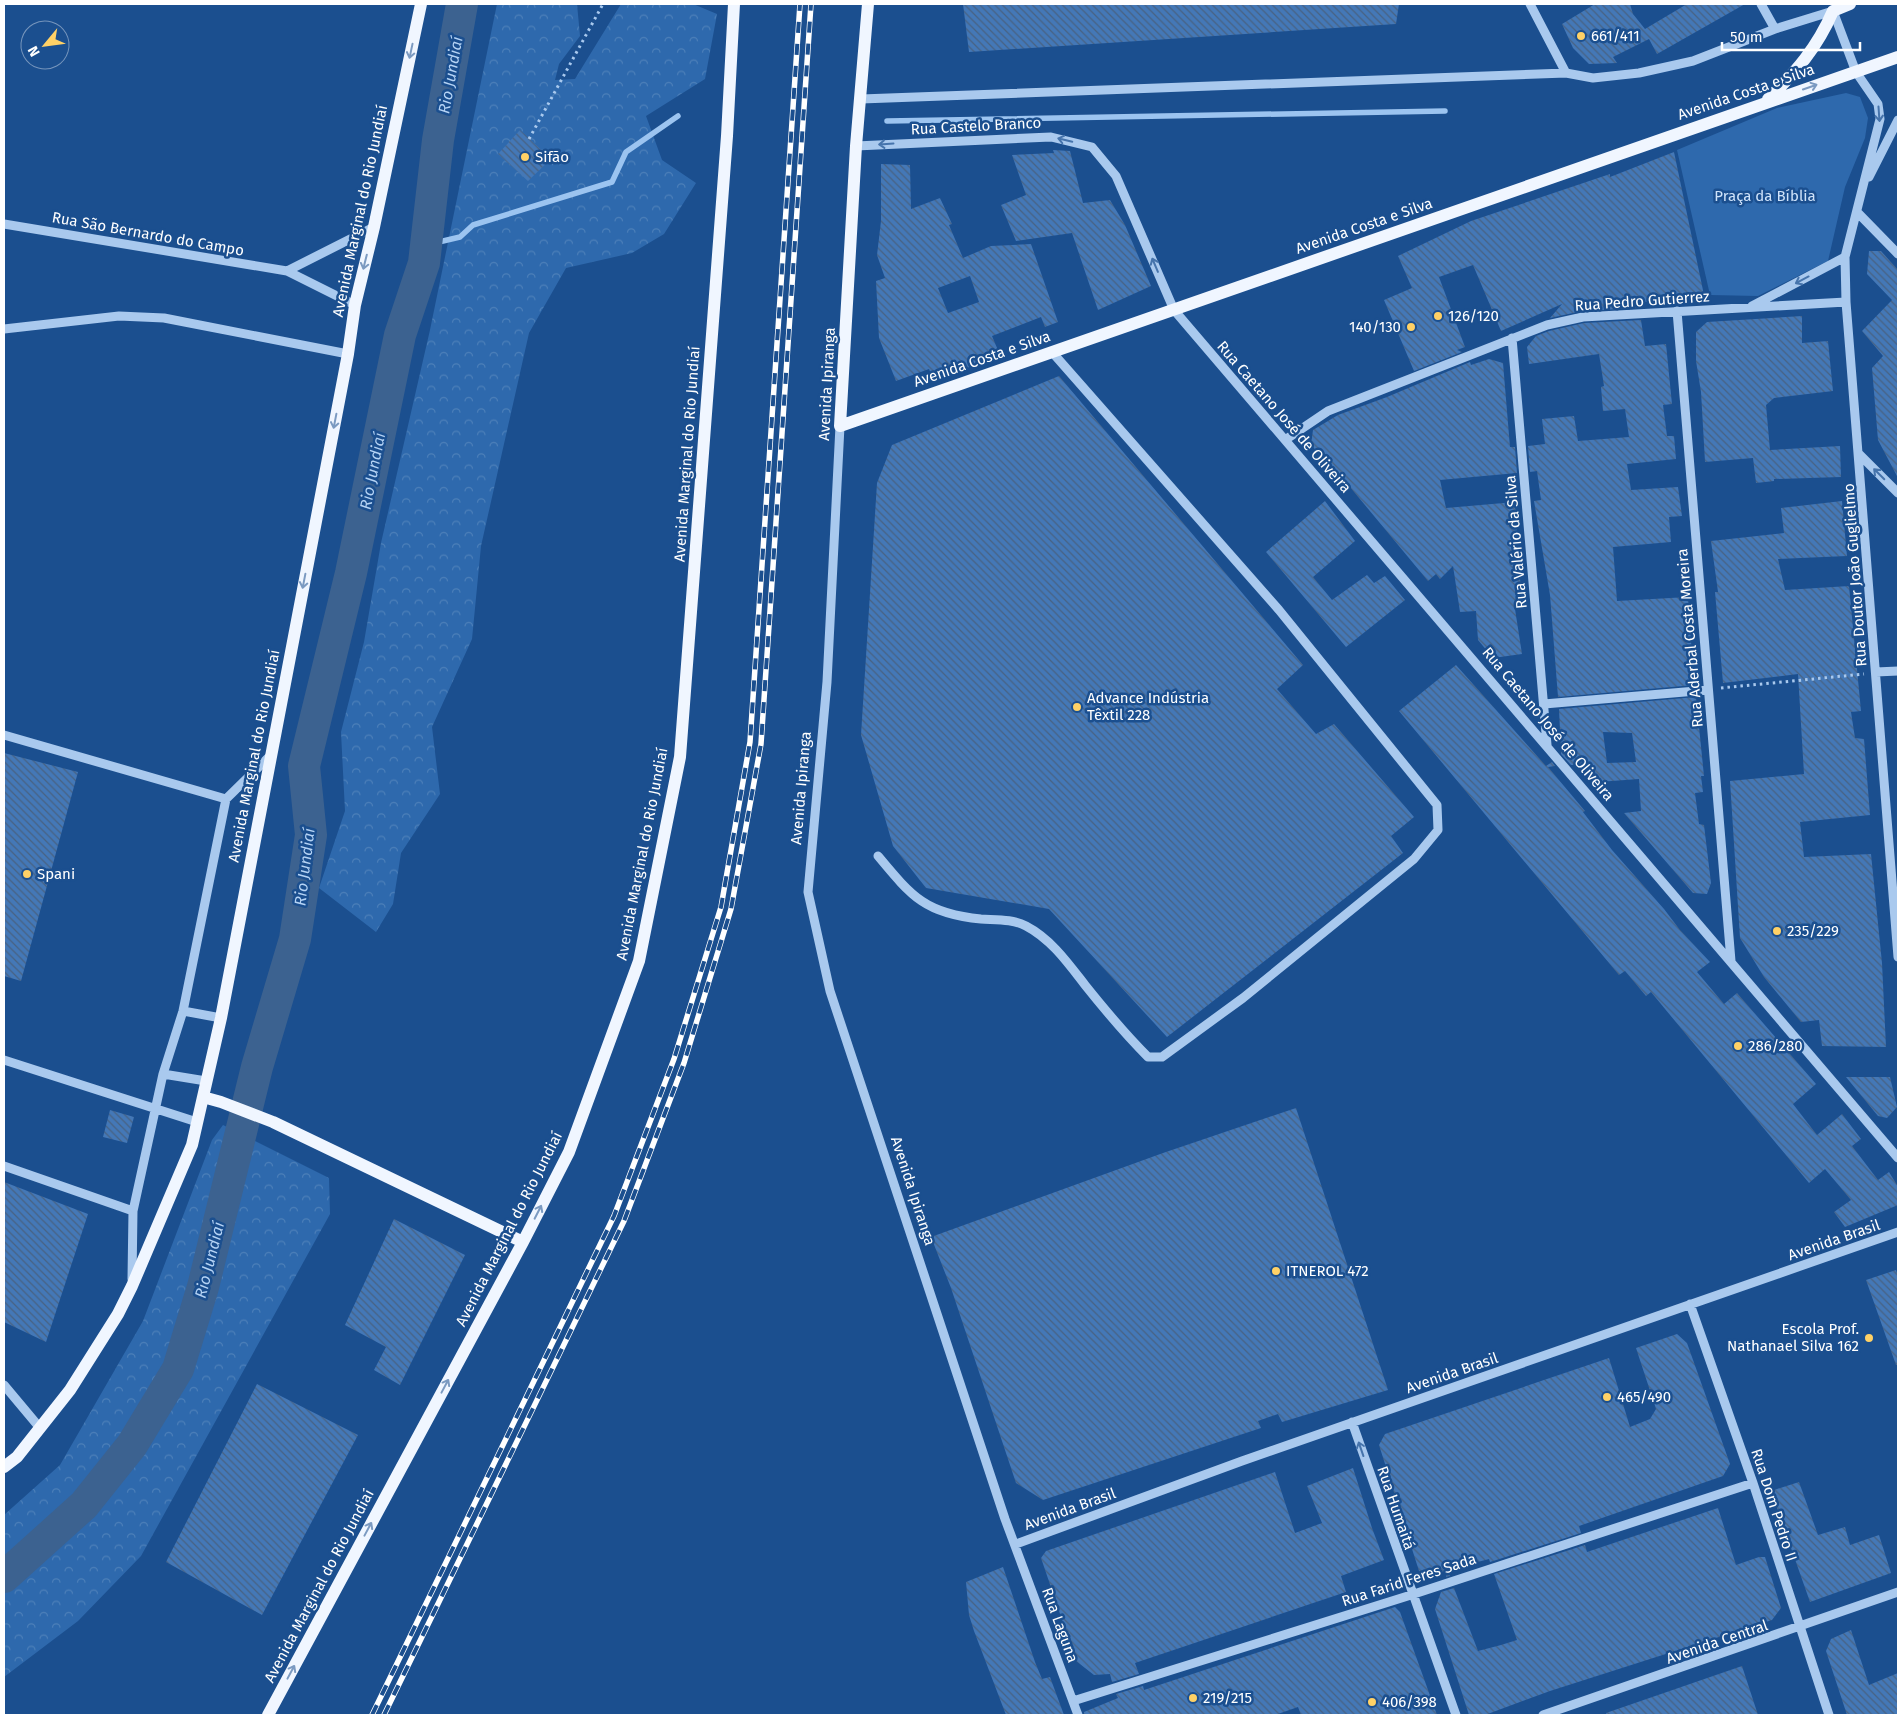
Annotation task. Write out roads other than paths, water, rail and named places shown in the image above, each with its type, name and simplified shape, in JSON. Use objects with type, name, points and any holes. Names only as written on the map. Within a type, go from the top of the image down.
[{"type":"main road","name":"Avenida Marginal do Rio Jundiaí","points":[[4,1467],[17,1457],[70,1390],[132,1286],[192,1145],[220,1018],[348,354],[355,305],[374,227],[421,4]]},
{"type":"main road","name":"Avenida Marginal do Rio Jundiaí","points":[[268,1715],[523,1242],[569,1152],[639,961],[680,757],[727,136],[734,4]]},
{"type":"main road","name":"Avenida Ipiranga","points":[[840,426],[856,142],[861,103],[868,4]]},
{"type":"main road","points":[[1764,103],[1790,78],[1822,37],[1833,11],[1850,4]]},
{"type":"main road","name":"Avenida Costa e Silva","points":[[840,426],[1898,57]]},
{"type":"main road","points":[[203,1098],[221,1102],[273,1122],[523,1242]]},
{"type":"street","points":[[1530,4],[1566,73]]},
{"type":"street","points":[[1760,4],[1775,29]]},
{"type":"street","points":[[861,103],[1566,73],[1593,78],[1639,73],[1693,61],[1775,29],[1833,11]]},
{"type":"street","name":"Rua Doutor João Guglielmo","points":[[1833,11],[1856,72],[1878,104],[1880,119],[1845,257],[1846,302],[1898,957]]},
{"type":"street","name":"Rua Doutor João Guglielmo","points":[[1862,193],[1898,120]]},
{"type":"street","name":"Rua Castelo Branco","points":[[856,142],[1051,136],[1092,147],[1116,176],[1174,310]]},
{"type":"street","points":[[1857,212],[1898,254]]},
{"type":"street","name":"Rua São Bernardo do Campo","points":[[4,224],[287,271],[355,305]]},
{"type":"street","points":[[287,271],[374,227]]},
{"type":"street","points":[[1750,307],[1845,257]]},
{"type":"street","name":"Rua Pedro Gutierrez","points":[[1286,440],[1328,411],[1547,325],[1583,317],[1846,302]]},
{"type":"street","name":"Rua Caetano José de Oliveira","points":[[1174,310],[1898,1158]]},
{"type":"street","name":"Rua Aderbal Costa Moreira","points":[[1677,311],[1731,962]]},
{"type":"street","points":[[4,329],[119,316],[164,318],[348,354]]},
{"type":"street","name":"Rua Valério da Silva","points":[[1512,338],[1547,745]]},
{"type":"street","points":[[878,856],[918,901],[935,909],[979,919],[1014,921],[1026,926],[1052,944],[1127,1036],[1148,1057],[1162,1057],[1244,998],[1414,859],[1438,830],[1437,805],[1279,610],[1052,352]]},
{"type":"street","name":"Avenida Ipiranga","points":[[840,426],[827,682],[808,892],[830,991],[1006,1519],[1016,1544]]},
{"type":"street","points":[[1859,454],[1898,493]]},
{"type":"street","points":[[1876,672],[1898,671]]},
{"type":"street","points":[[1544,704],[1708,690]]},
{"type":"street","points":[[4,735],[226,799]]},
{"type":"street","points":[[132,1286],[133,1211],[163,1074],[183,1011],[226,799],[271,755]]},
{"type":"street","points":[[183,1011],[220,1018]]},
{"type":"street","points":[[4,1060],[197,1122]]},
{"type":"street","points":[[163,1074],[206,1081]]},
{"type":"street","points":[[4,1166],[133,1211]]},
{"type":"street","name":"Avenida Brasil","points":[[1016,1544],[1352,1422],[1898,1232]]},
{"type":"street","name":"Rua Dom Pedro II","points":[[1690,1304],[1753,1483],[1829,1715]]},
{"type":"street","points":[[4,1385],[40,1428]]},
{"type":"street","name":"Rua Humaitá","points":[[1352,1422],[1456,1715]]},
{"type":"street","name":"Rua Farid Feres Sada","points":[[1073,1701],[1412,1594],[1753,1483]]},
{"type":"street","name":"Rua Laguna","points":[[1016,1544],[1078,1715]]},
{"type":"street","name":"Avenida Central","points":[[1543,1715],[1799,1628],[1898,1592]]},
{"type":"waterway","name":"Rio Jundiaí","points":[[4,1577],[84,1505],[132,1445],[178,1369],[203,1287],[257,1067],[295,939],[311,835],[304,766],[351,573],[400,335],[424,263],[438,140],[462,4]]},
{"type":"waterway","points":[[887,121],[1445,111]]},
{"type":"waterway","points":[[426,245],[460,237],[473,225],[612,182],[626,152],[678,116]]},
{"type":"railway","points":[[372,1715],[614,1216],[674,1059],[721,907],[750,742],[800,4]]},
{"type":"railway","points":[[384,1715],[624,1221],[684,1063],[731,909],[761,744],[811,4]]},
{"type":"place","name":"661/411","points":[[1581,36]]},
{"type":"place","name":"Sifão","points":[[525,157]]},
{"type":"place","name":"126/120","points":[[1438,316]]},
{"type":"place","name":"140/130","points":[[1411,327]]},
{"type":"place","name":"Advance Indústria Têxtil 228","points":[[1077,707]]},
{"type":"place","name":"Spani","points":[[27,874]]},
{"type":"place","name":"235/229","points":[[1777,931]]},
{"type":"place","name":"286/280","points":[[1738,1046]]},
{"type":"place","name":"ITNEROL 472","points":[[1276,1271]]},
{"type":"place","name":"Escola Prof. Nathanael Silva 162","points":[[1869,1338]]},
{"type":"place","name":"465/490","points":[[1607,1397]]},
{"type":"place","name":"219/215","points":[[1193,1698]]},
{"type":"place","name":"406/398","points":[[1372,1702]]},
{"type":"park label","name":"Praça da Bíblia","points":[[1765,196]]}]
